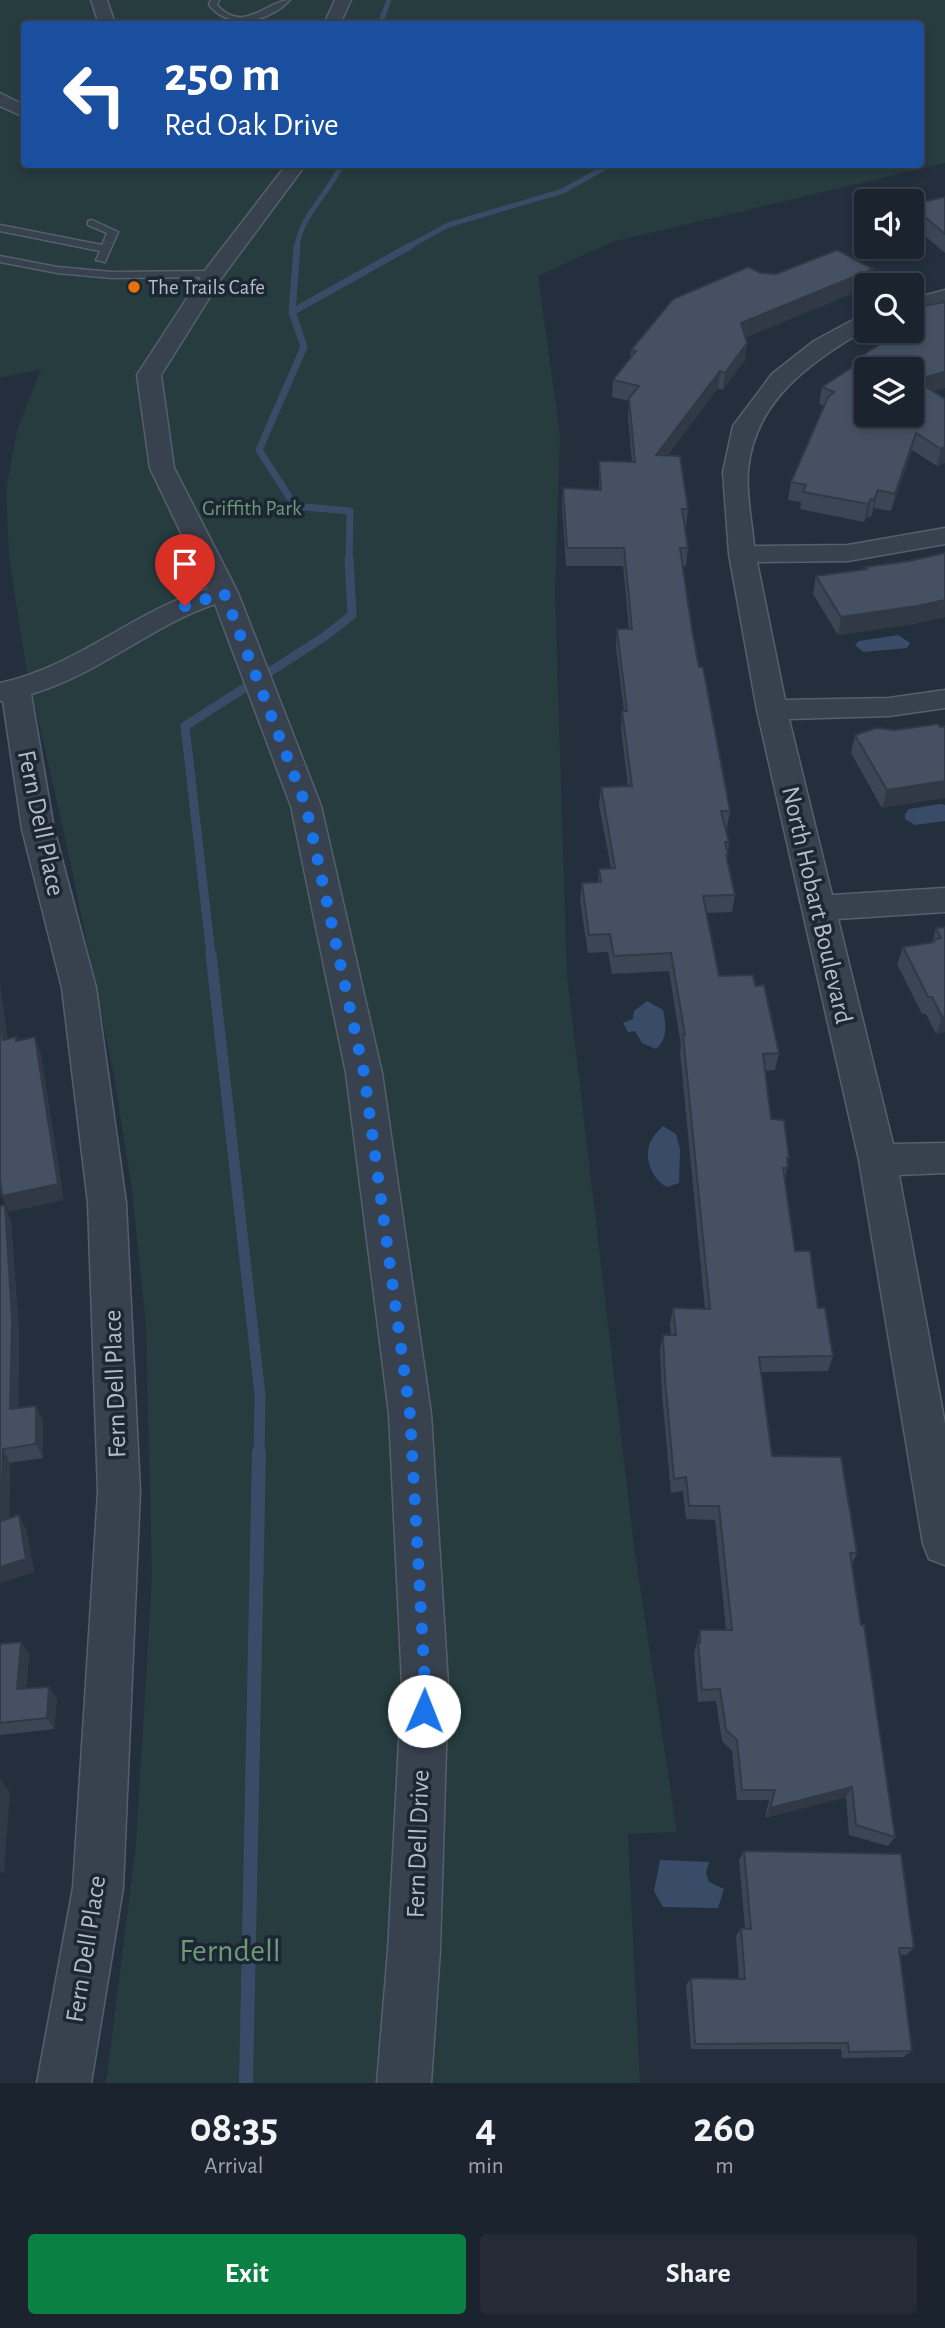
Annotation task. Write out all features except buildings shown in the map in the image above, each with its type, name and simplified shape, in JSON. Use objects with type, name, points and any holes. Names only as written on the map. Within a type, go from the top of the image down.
[{"type":"street","points":[[99,0],[106,21]]},
{"type":"street","points":[[333,21],[343,0]]},
{"type":"street","points":[[0,99],[21,110]]},
{"type":"street","name":"Fern Dell Drive","points":[[292,171],[214,274],[149,375],[162,468],[224,593],[306,806],[364,1073],[410,1414],[425,1684],[414,1950],[404,2083]]},
{"type":"street","points":[[924,303],[945,297]]},
{"type":"street","name":"North Hobart Boulevard","points":[[854,327],[821,346],[780,379],[745,426],[735,472],[742,554],[772,710],[878,1160],[939,1487],[945,1544]]},
{"type":"street","points":[[742,554],[848,553],[945,536]]},
{"type":"street","points":[[8,691],[64,673],[185,606],[224,593]]},
{"type":"street","name":"Fern Dell Place","points":[[8,691],[38,830],[79,988],[107,1203],[119,1492],[98,1888],[64,2083]]},
{"type":"street","points":[[772,710],[889,707],[945,699]]},
{"type":"street","points":[[817,908],[945,900]]},
{"type":"street","points":[[878,1160],[945,1158]]},
{"type":"lane","points":[[215,0],[213,5],[220,14],[246,19],[275,11],[286,0]]},
{"type":"lane","points":[[92,223],[113,232],[96,273]]},
{"type":"lane","points":[[0,228],[105,249]]},
{"type":"lane","points":[[0,259],[57,270],[96,273],[214,274]]},
{"type":"green space","name":"Griffith Park","points":[[0,0],[945,0],[945,163],[924,168],[924,21],[21,21],[21,168],[924,168],[612,242],[538,276],[560,435],[555,593],[567,975],[634,1546],[677,1832],[628,1834],[640,2083],[106,2083],[136,1843],[152,1576],[146,1327],[132,1190],[114,1076],[67,846],[26,667],[9,557],[6,490],[17,430],[41,369],[0,378]]},
{"type":"water","points":[[898,635],[910,643],[907,648],[863,652],[855,645],[859,641]]},
{"type":"water","points":[[945,805],[945,821],[915,825],[905,819],[909,809]]},
{"type":"water","points":[[647,1001],[663,1010],[664,1036],[656,1049],[642,1043],[635,1031],[628,1032],[623,1023],[633,1019],[634,1011]]},
{"type":"water","points":[[663,1126],[676,1134],[680,1149],[679,1183],[667,1187],[657,1179],[648,1159],[649,1145]]},
{"type":"water","points":[[660,1860],[709,1862],[706,1873],[709,1882],[724,1889],[718,1908],[663,1907],[654,1891]]},
{"type":"waterway","points":[[381,21],[389,0]]},
{"type":"waterway","points":[[297,248],[303,226],[340,168]]},
{"type":"waterway","points":[[406,248],[448,225],[563,191],[604,168]]},
{"type":"waterway","points":[[292,312],[297,246]]},
{"type":"waterway","points":[[292,312],[410,246]]},
{"type":"waterway","points":[[292,312],[304,347],[259,450],[295,506],[350,511],[349,560]]},
{"type":"waterway","points":[[211,955],[185,726],[324,637],[352,615],[349,560]]},
{"type":"waterway","points":[[211,954],[260,1395],[259,1454]]},
{"type":"waterway","points":[[246,2083],[259,1452]]},
{"type":"place","name":"The Trails Cafe","points":[[134,287]]},
{"type":"route","points":[[185,606],[224,593],[268,706],[306,806],[364,1073],[410,1414],[425,1684],[424,1711]]},
{"type":"park label","name":"Ferndell","points":[[230,1951]]}]
